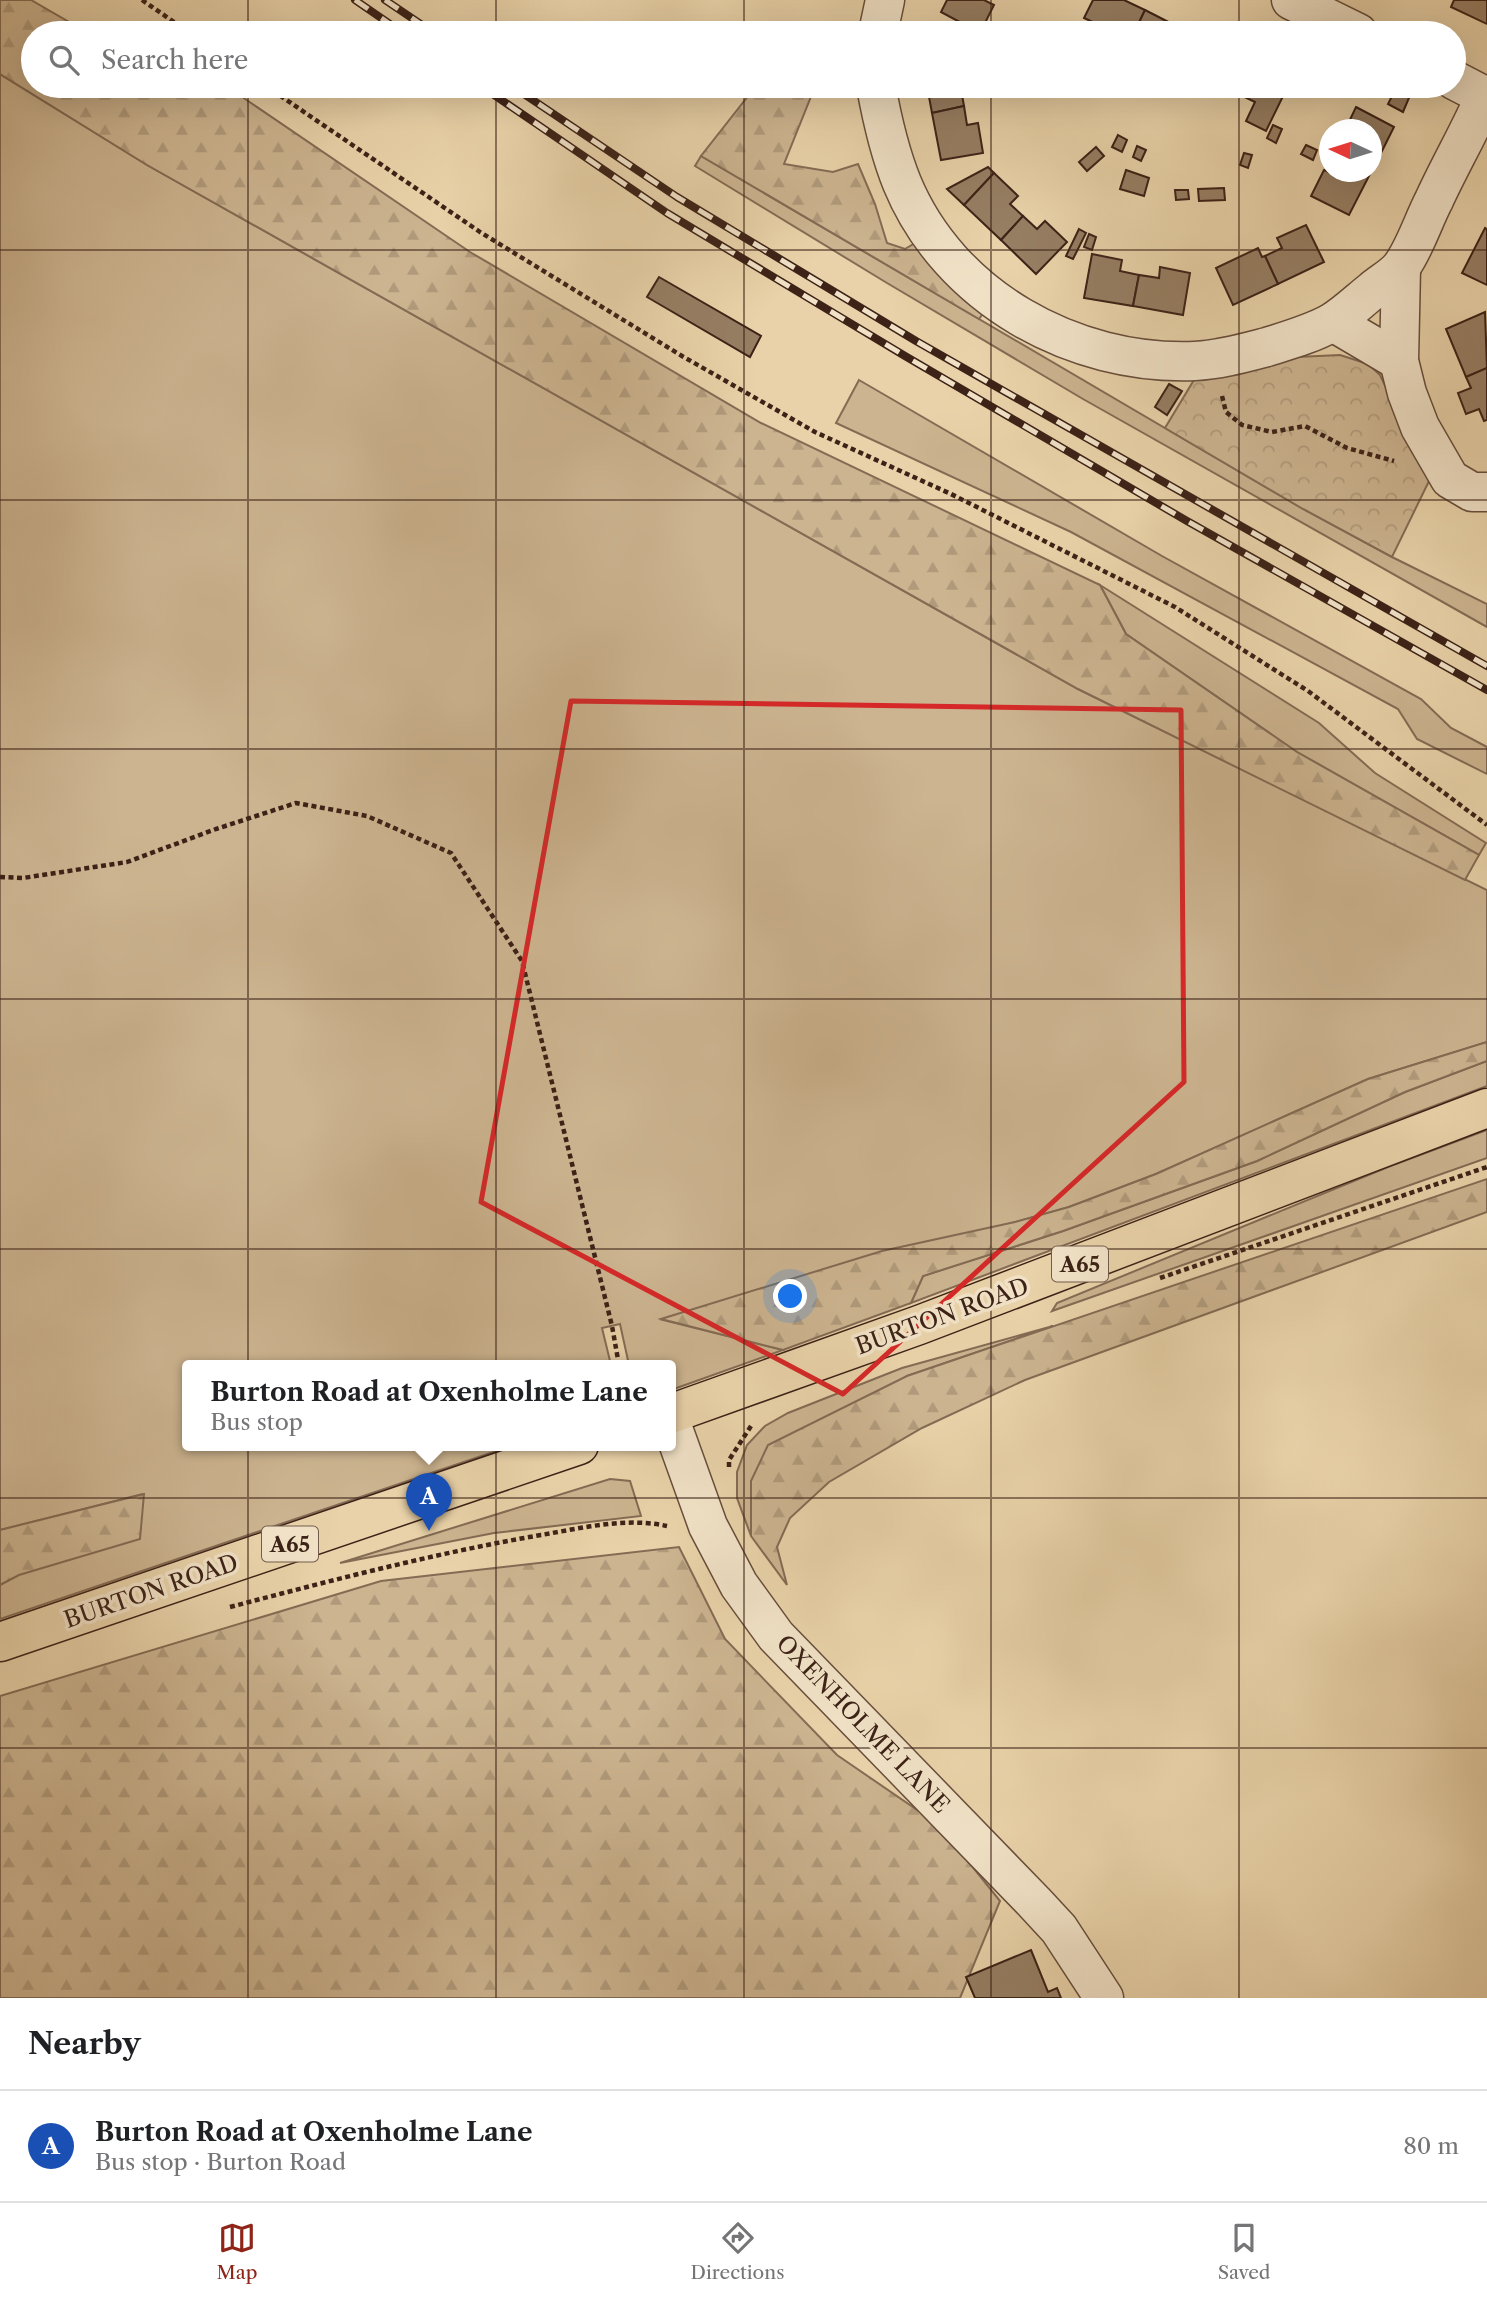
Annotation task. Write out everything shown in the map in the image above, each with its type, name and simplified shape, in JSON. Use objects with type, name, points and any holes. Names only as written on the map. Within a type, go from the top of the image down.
[{"type":"main road","name":"BURTON ROAD","points":[[676,1412],[919,1325],[1487,1108]]},
{"type":"main road","name":"BURTON ROAD","points":[[0,1642],[561,1451]]},
{"type":"street","points":[[881,21],[885,0]]},
{"type":"street","points":[[1291,0],[1334,21]]},
{"type":"street","points":[[1475,91],[1401,268],[1399,361],[1407,393],[1420,426],[1422,460],[1472,492],[1487,492]]},
{"type":"street","points":[[879,98],[889,148],[902,185],[927,229],[952,261],[980,288],[1017,315],[1047,333],[1083,347],[1121,356],[1197,361],[1238,355],[1303,337],[1333,322],[1401,268]]},
{"type":"street","points":[[1333,322],[1399,361]]},
{"type":"street","name":"OXENHOLME LANE","points":[[676,1437],[708,1526],[740,1586],[776,1636],[1059,1929],[1104,1998]]},
{"type":"path","points":[[142,0],[173,21]]},
{"type":"path","points":[[284,98],[480,232],[694,363],[815,432],[951,494],[1175,607],[1308,691],[1487,825]]},
{"type":"path","points":[[1223,388],[1221,394],[1226,412],[1242,425],[1272,432],[1305,426],[1347,448],[1380,458],[1422,460]]},
{"type":"path","points":[[0,877],[23,878],[127,862],[296,803],[367,816],[451,853],[522,961],[612,1325],[618,1360]]},
{"type":"path","points":[[1156,1279],[1487,1167]]},
{"type":"path","points":[[729,1471],[729,1460],[751,1426],[763,1419]]},
{"type":"path","points":[[227,1608],[383,1567],[524,1538],[610,1523],[654,1523],[673,1527]]},
{"type":"highlighted area","points":[[571,701],[1181,710],[1184,1082],[843,1394],[481,1202]]},
{"type":"green space","points":[[0,0],[31,0],[67,21],[21,21],[21,87],[0,74]]},
{"type":"green space","points":[[0,74],[21,87],[21,98],[39,98],[147,165],[1078,689],[1487,890],[1487,1042],[1368,1079],[1156,1174],[1069,1207],[663,1320],[783,1350],[676,1388],[676,1360],[628,1360],[620,1324],[602,1328],[610,1360],[182,1360],[182,1451],[496,1451],[0,1619],[0,1585],[143,1494],[0,1530]]},
{"type":"green space","points":[[39,98],[244,98],[470,252],[761,423],[1100,585],[1126,634],[1297,752],[1479,855],[1465,880],[1078,689],[147,165]]},
{"type":"green space","points":[[747,98],[810,98],[784,164],[833,172],[858,164],[875,204],[887,243],[905,249],[920,240],[987,308],[979,319],[701,156]]},
{"type":"green space","points":[[701,156],[1303,509],[1487,604],[1487,627],[1083,399],[887,283],[695,166]]},
{"type":"green space","points":[[1340,355],[1368,364],[1380,375],[1430,479],[1392,557],[1303,509],[1165,428],[1197,375],[1297,357]]},
{"type":"green space","points":[[859,380],[1162,556],[1421,699],[1451,728],[1487,747],[1487,774],[1417,739],[1398,709],[1071,532],[836,423]]},
{"type":"green space","points":[[1100,585],[1319,723],[1375,773],[1486,843],[1479,855],[1297,752],[1126,634]]},
{"type":"green space","points":[[1487,1042],[1487,1061],[1405,1092],[1257,1161],[1063,1231],[923,1276],[911,1303],[783,1350],[661,1319],[882,1251],[1015,1222],[1069,1207],[1156,1174],[1368,1079]]},
{"type":"green space","points":[[1487,1061],[1487,1086],[911,1303],[923,1276],[1063,1231],[1257,1161],[1405,1092]]},
{"type":"green space","points":[[1487,1130],[1487,1158],[1052,1311],[1057,1303],[1388,1167]]},
{"type":"green space","points":[[1487,1179],[1487,1212],[1025,1380],[922,1428],[829,1482],[790,1518],[777,1547],[787,1585],[751,1536],[751,1481],[768,1445],[907,1376]]},
{"type":"green space","points":[[1053,1326],[907,1376],[751,1481],[751,1536],[737,1498],[737,1472],[747,1445],[765,1426],[788,1413],[902,1368]]},
{"type":"green space","points":[[610,1479],[630,1481],[641,1516],[494,1533],[340,1563]]},
{"type":"green space","points":[[144,1494],[140,1539],[19,1575],[0,1585],[0,1530]]},
{"type":"green space","points":[[679,1547],[725,1639],[837,1755],[939,1825],[1000,1901],[960,1998],[0,1998],[0,1696],[381,1581]]},
{"type":"building","points":[[947,0],[984,0],[994,5],[986,21],[958,21],[941,12]]},
{"type":"building","points":[[1093,0],[1124,0],[1145,10],[1140,21],[1090,21],[1084,18]]},
{"type":"building","points":[[1454,0],[1487,0],[1487,24],[1451,7]]},
{"type":"building","points":[[1145,10],[1166,21],[1140,21]]},
{"type":"building","points":[[929,98],[963,98],[964,106],[932,113]]},
{"type":"building","points":[[1247,98],[1282,98],[1266,131],[1246,121],[1255,102]]},
{"type":"building","points":[[1391,98],[1409,98],[1403,112],[1388,104]]},
{"type":"building","points":[[964,106],[967,125],[978,123],[983,153],[941,160],[932,113]]},
{"type":"building","points":[[1356,107],[1379,119],[1350,119]]},
{"type":"building","points":[[1382,121],[1394,127],[1382,151]]},
{"type":"building","points":[[1273,125],[1282,129],[1276,143],[1267,138]]},
{"type":"building","points":[[1118,135],[1127,140],[1122,152],[1112,147]]},
{"type":"building","points":[[1306,145],[1317,150],[1313,160],[1301,154]]},
{"type":"building","points":[[1137,146],[1146,150],[1141,161],[1133,157]]},
{"type":"building","points":[[1096,147],[1104,156],[1087,171],[1079,162]]},
{"type":"building","points":[[1244,153],[1252,155],[1248,168],[1240,165]]},
{"type":"building","points":[[988,167],[994,173],[964,205],[947,189]]},
{"type":"building","points":[[1126,170],[1149,178],[1144,196],[1120,189]]},
{"type":"building","points":[[994,173],[1018,196],[1010,204],[1023,216],[1001,240],[964,205]]},
{"type":"building","points":[[1319,180],[1366,182],[1349,215],[1311,196]]},
{"type":"building","points":[[1224,188],[1225,200],[1199,201],[1198,189]]},
{"type":"building","points":[[1175,190],[1188,190],[1189,199],[1176,200]]},
{"type":"building","points":[[1023,216],[1037,229],[1045,221],[1067,242],[1036,274],[1001,240]]},
{"type":"building","points":[[1306,225],[1324,262],[1278,284],[1265,256],[1282,248],[1277,238]]},
{"type":"building","points":[[1485,228],[1487,229],[1487,285],[1462,273]]},
{"type":"building","points":[[1079,229],[1086,233],[1073,259],[1066,256]]},
{"type":"building","points":[[1089,234],[1096,237],[1092,250],[1084,247]]},
{"type":"building","points":[[1258,248],[1262,257],[1265,256],[1278,284],[1233,305],[1216,268]]},
{"type":"building","points":[[1092,254],[1122,260],[1120,271],[1139,275],[1133,306],[1084,298]]},
{"type":"building","points":[[1160,267],[1190,273],[1183,315],[1133,306],[1139,275],[1159,278]]},
{"type":"building","points":[[659,277],[761,336],[750,357],[647,297]]},
{"type":"building","points":[[1485,312],[1487,368],[1466,377],[1446,329]]},
{"type":"building","points":[[1487,368],[1487,420],[1484,421],[1479,409],[1466,414],[1458,393],[1471,388],[1466,377]]},
{"type":"building","points":[[1169,384],[1182,391],[1167,415],[1155,407]]},
{"type":"building","points":[[1031,1950],[1048,1992],[1057,1988],[1061,1998],[975,1998],[966,1977]]},
{"type":"railway","points":[[355,0],[386,21]]},
{"type":"railway","points":[[385,0],[416,21]]},
{"type":"railway","points":[[499,98],[667,213],[905,356],[1187,521],[1487,690]]},
{"type":"railway","points":[[530,98],[677,197],[916,341],[1487,666]]},
{"type":"place","name":"Burton Road at Oxenholme Lane","points":[[429,1531]]}]
